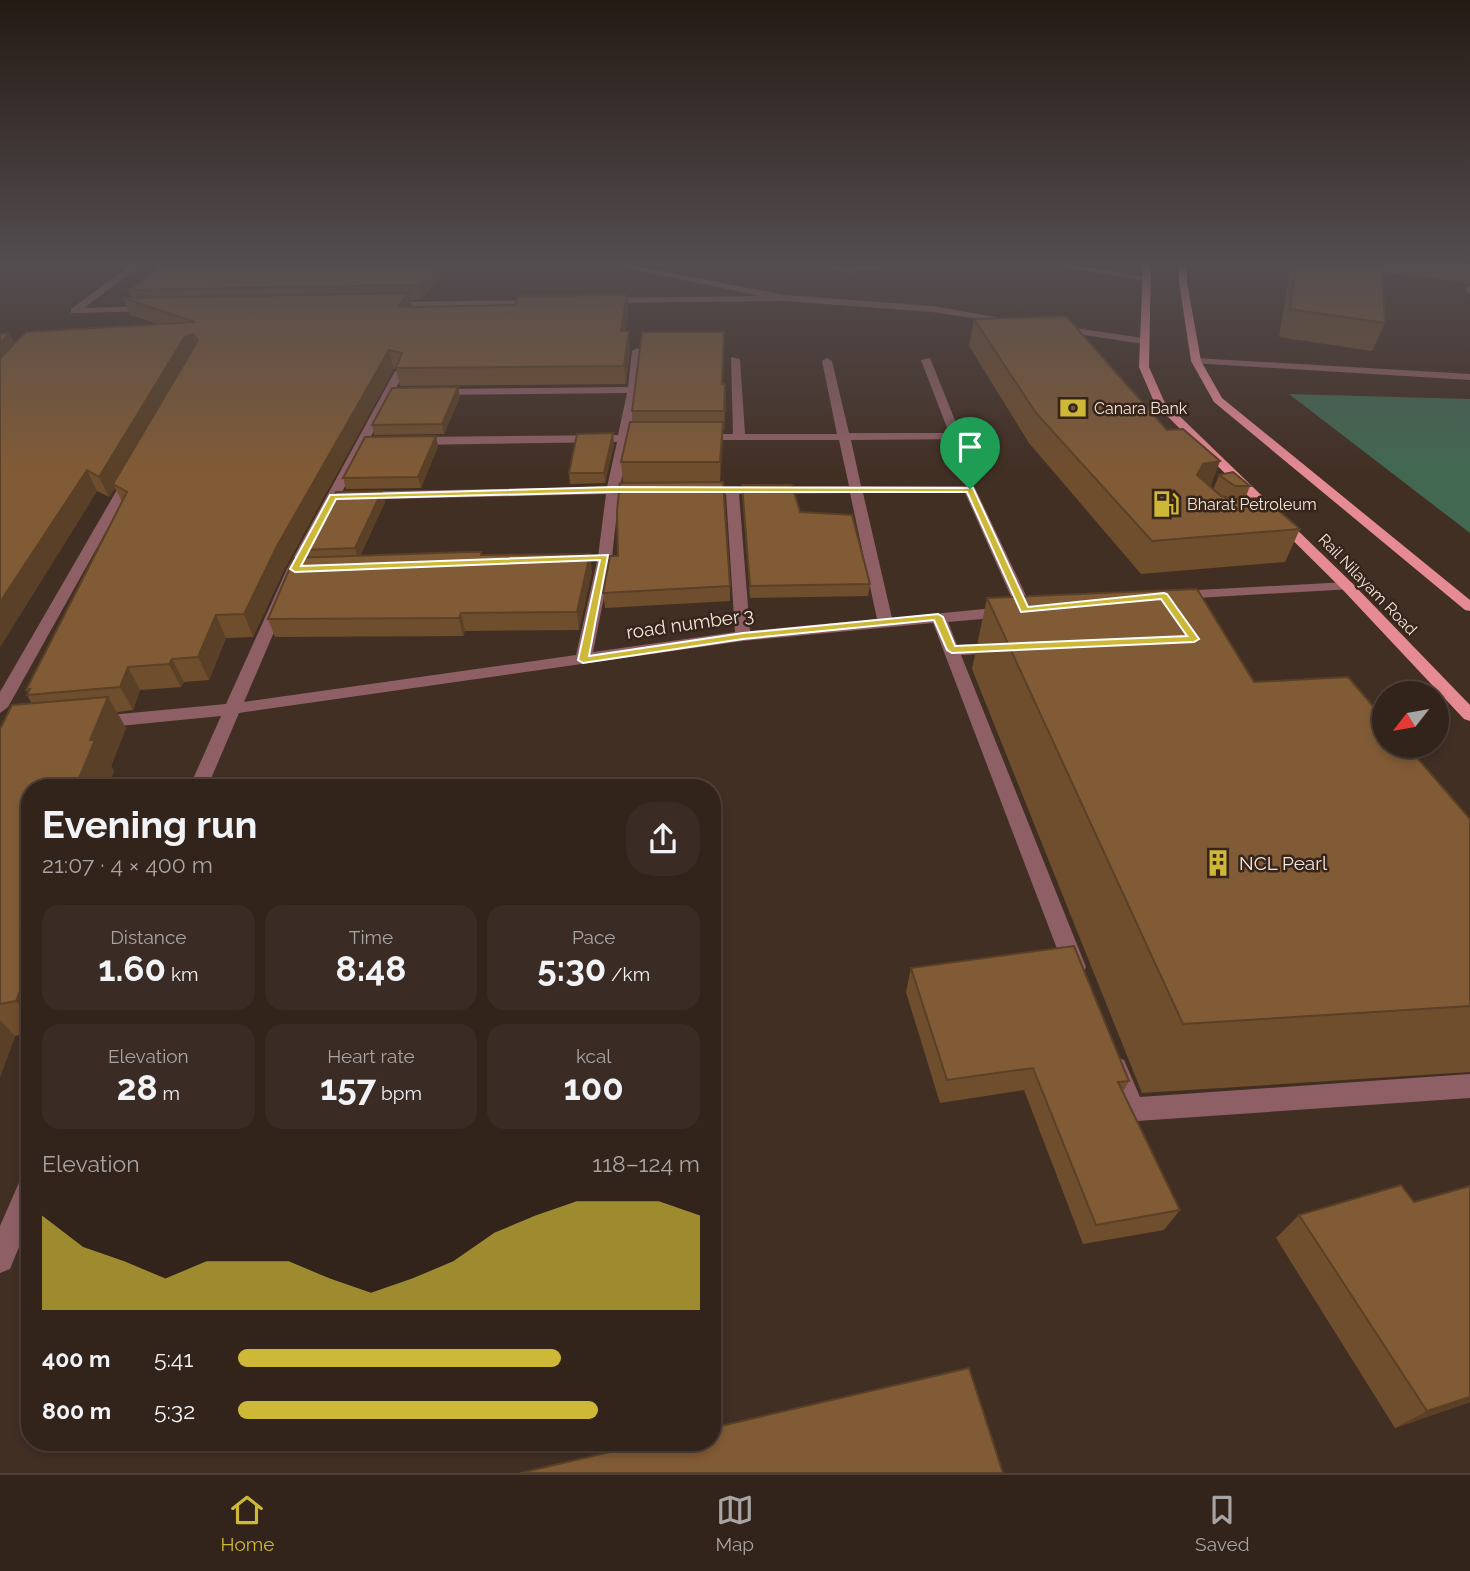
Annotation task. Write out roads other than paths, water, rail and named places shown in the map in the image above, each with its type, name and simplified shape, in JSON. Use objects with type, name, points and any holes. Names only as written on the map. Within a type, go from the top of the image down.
[{"type":"main road","name":"Rail Nilayam Road","points":[[1143,334],[1144,367],[1160,402],[1244,493],[1285,524],[1470,715]]},
{"type":"main road","points":[[1192,334],[1196,360],[1218,400],[1470,607]]},
{"type":"street","points":[[1094,334],[1143,341]]},
{"type":"street","points":[[583,660],[598,557],[613,490],[621,437],[633,390],[637,351]]},
{"type":"street","points":[[735,359],[739,439]]},
{"type":"street","points":[[926,360],[956,436]]},
{"type":"street","points":[[1196,360],[1470,377]]},
{"type":"street","points":[[827,361],[885,621]]},
{"type":"street","points":[[202,779],[231,709],[301,568],[333,496],[370,442],[395,392],[399,373]]},
{"type":"street","points":[[429,392],[633,390]]},
{"type":"street","points":[[687,438],[977,436]]},
{"type":"street","points":[[404,442],[660,438]]},
{"type":"street","points":[[0,707],[136,466]]},
{"type":"street","name":"road number 3","points":[[82,723],[231,709],[743,636],[885,621],[1031,610],[970,489],[855,490]]},
{"type":"street","points":[[333,496],[652,490]]},
{"type":"street","points":[[692,490],[855,490]]},
{"type":"street","points":[[732,491],[743,636]]},
{"type":"street","points":[[1263,525],[1285,524]]},
{"type":"street","points":[[1167,601],[1347,586]]},
{"type":"street","points":[[938,617],[1084,990]]},
{"type":"street","points":[[952,650],[1019,647]]},
{"type":"street","points":[[1110,1054],[1130,1104],[1137,1109],[1470,1086]]},
{"type":"street","points":[[1,1253],[21,1207]]},
{"type":"place","name":"Canara Bank","points":[[1073,408]]},
{"type":"place","name":"Bharat Petroleum","points":[[1166,504]]},
{"type":"place","name":"NCL Pearl","points":[[1218,863]]}]
